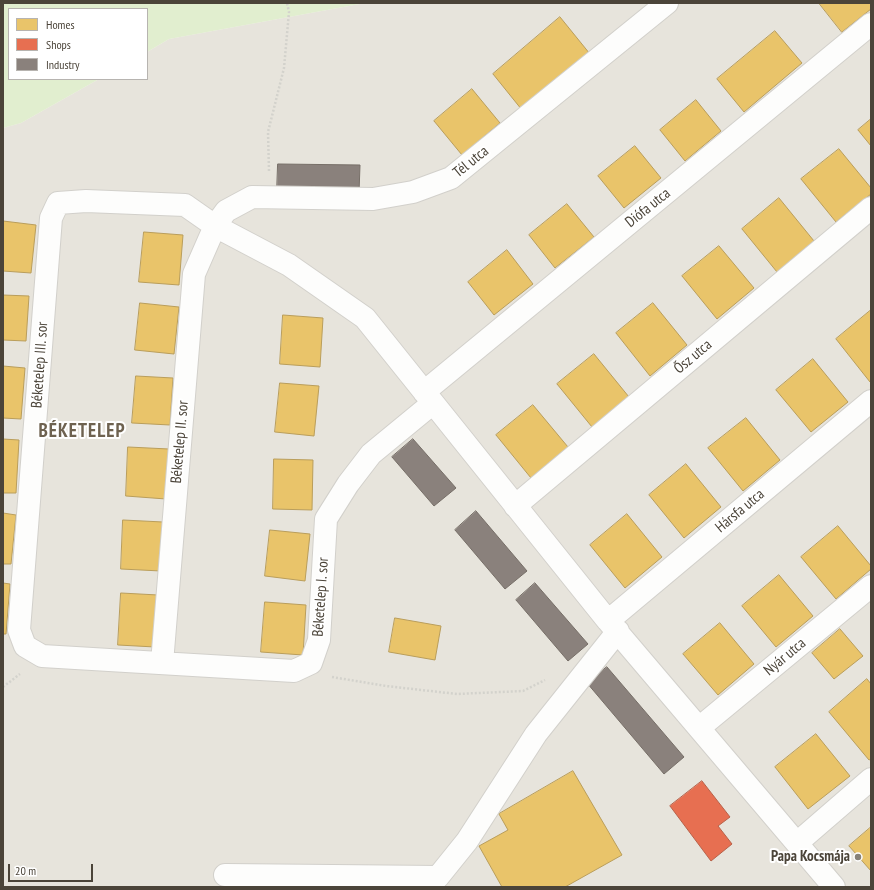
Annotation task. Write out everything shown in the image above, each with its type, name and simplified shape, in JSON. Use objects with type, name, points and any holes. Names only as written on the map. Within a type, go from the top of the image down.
[{"type":"street","name":"Tél utca","points":[[215,226],[226,211],[252,197],[373,199],[413,192],[450,178],[667,3]]},
{"type":"street","name":"Diófa utca","points":[[428,397],[871,24]]},
{"type":"street","name":"Béketelep III. sor","points":[[25,646],[19,630],[51,218],[58,203],[86,200],[185,206],[215,226]]},
{"type":"street","name":"Ősz utca","points":[[515,506],[871,208]]},
{"type":"street","points":[[215,226],[289,265],[365,318],[613,626],[834,887]]},
{"type":"street","name":"Béketelep II. sor","points":[[162,663],[194,274],[215,226]]},
{"type":"street","name":"Béketelep I. sor","points":[[25,646],[42,656],[294,670],[311,663],[319,640],[326,519],[348,484],[371,454],[428,397]]},
{"type":"street","name":"Hársfa utca","points":[[225,875],[438,878],[467,841],[536,734],[585,673],[613,626],[871,401]]},
{"type":"street","name":"Nyár utca","points":[[699,728],[871,586]]},
{"type":"street","points":[[797,842],[871,780]]},
{"type":"path","points":[[269,198],[268,132],[284,68],[289,12],[287,3]]},
{"type":"path","points":[[331,677],[386,686],[457,694],[523,691],[552,676],[585,673]]},
{"type":"shaded area","points":[[365,3],[871,3],[871,887],[3,887],[3,128],[21,123],[97,80],[148,80],[148,51],[169,39]]},
{"type":"green space","points":[[3,3],[365,3],[169,39],[148,51],[148,8],[8,8],[8,80],[97,80],[21,123],[3,128]]},
{"type":"building: Homes","points":[[819,3],[871,3],[871,9],[842,32]]},
{"type":"building: Homes","points":[[560,17],[590,54],[522,110],[493,74]]},
{"type":"building: Homes","points":[[775,31],[802,63],[744,112],[717,79]]},
{"type":"building: Homes","points":[[472,89],[500,123],[462,155],[434,121]]},
{"type":"building: Homes","points":[[696,100],[721,131],[685,161],[660,130]]},
{"type":"building: Homes","points":[[871,119],[871,146],[858,130]]},
{"type":"building: Homes","points":[[635,146],[661,178],[624,208],[598,176]]},
{"type":"building: Homes","points":[[839,149],[871,188],[871,194],[836,222],[801,179]]},
{"type":"building: Homes","points":[[779,198],[814,241],[777,272],[742,229]]},
{"type":"building: Homes","points":[[567,204],[594,237],[555,268],[529,235]]},
{"type":"building: Homes","points":[[3,221],[36,225],[31,273],[3,271]]},
{"type":"building: Homes","points":[[144,232],[183,235],[179,285],[139,282]]},
{"type":"building: Homes","points":[[719,246],[754,288],[717,319],[682,276]]},
{"type":"building: Homes","points":[[507,250],[533,284],[494,315],[468,282]]},
{"type":"building: Homes","points":[[3,295],[29,296],[26,341],[3,340]]},
{"type":"building: Homes","points":[[140,303],[179,307],[174,354],[135,350]]},
{"type":"building: Homes","points":[[653,303],[687,345],[650,376],[616,333]]},
{"type":"building: Homes","points":[[871,310],[871,382],[870,382],[836,339]]},
{"type":"building: Homes","points":[[283,315],[323,318],[320,367],[280,364]]},
{"type":"building: Homes","points":[[594,354],[629,397],[592,427],[557,384]]},
{"type":"building: Homes","points":[[813,359],[848,402],[811,432],[776,390]]},
{"type":"building: Homes","points":[[3,366],[25,368],[21,419],[3,418]]},
{"type":"building: Homes","points":[[136,376],[173,378],[170,425],[132,423]]},
{"type":"building: Homes","points":[[280,383],[319,386],[314,436],[275,432]]},
{"type":"building: Homes","points":[[533,405],[568,447],[531,478],[496,435]]},
{"type":"building: Homes","points":[[746,418],[780,460],[743,491],[708,448]]},
{"type":"building: Homes","points":[[3,439],[19,440],[16,493],[3,493]]},
{"type":"building: Homes","points":[[128,447],[169,449],[166,499],[126,496]]},
{"type":"building: Homes","points":[[274,459],[313,460],[312,510],[273,509]]},
{"type":"building: Homes","points":[[686,464],[721,507],[684,538],[649,495]]},
{"type":"building: Homes","points":[[3,513],[16,515],[11,564],[3,564]]},
{"type":"building: Homes","points":[[627,514],[662,557],[625,588],[590,545]]},
{"type":"building: Homes","points":[[123,520],[163,522],[161,571],[121,569]]},
{"type":"building: Homes","points":[[838,526],[871,566],[871,569],[836,599],[801,557]]},
{"type":"building: Homes","points":[[270,530],[310,534],[305,581],[265,576]]},
{"type":"building: Homes","points":[[779,575],[813,616],[776,647],[742,606]]},
{"type":"building: Homes","points":[[3,583],[10,584],[6,634],[3,634]]},
{"type":"building: Homes","points":[[121,593],[158,595],[155,647],[118,645]]},
{"type":"building: Homes","points":[[265,602],[306,605],[303,655],[261,652]]},
{"type":"building: Homes","points":[[395,618],[441,626],[435,660],[389,652]]},
{"type":"building: Homes","points":[[720,623],[754,664],[718,695],[683,654]]},
{"type":"building: Homes","points":[[840,629],[863,656],[834,679],[812,653]]},
{"type":"building: Homes","points":[[867,679],[871,684],[871,759],[869,760],[829,712]]},
{"type":"building: Homes","points":[[816,734],[850,776],[808,809],[775,767]]},
{"type":"building: Homes","points":[[573,771],[622,855],[565,887],[502,887],[479,846],[508,830],[499,814]]},
{"type":"building: Homes","points":[[870,828],[871,829],[871,871],[849,846]]},
{"type":"building: Shops","points":[[702,781],[730,817],[718,826],[732,844],[711,861],[670,806]]},
{"type":"building: Industry","points":[[278,164],[360,165],[359,193],[277,192]]},
{"type":"building: Industry","points":[[413,439],[456,488],[434,506],[392,457]]},
{"type":"building: Industry","points":[[476,511],[527,571],[505,589],[455,530]]},
{"type":"building: Industry","points":[[535,583],[588,644],[568,661],[516,600]]},
{"type":"building: Industry","points":[[607,667],[684,757],[664,774],[587,683]]},
{"type":"place","name":"Papa Kocsmája","points":[[858,857]]},
{"type":"district","name":"BÉKETELEP","points":[[82,432]]}]
